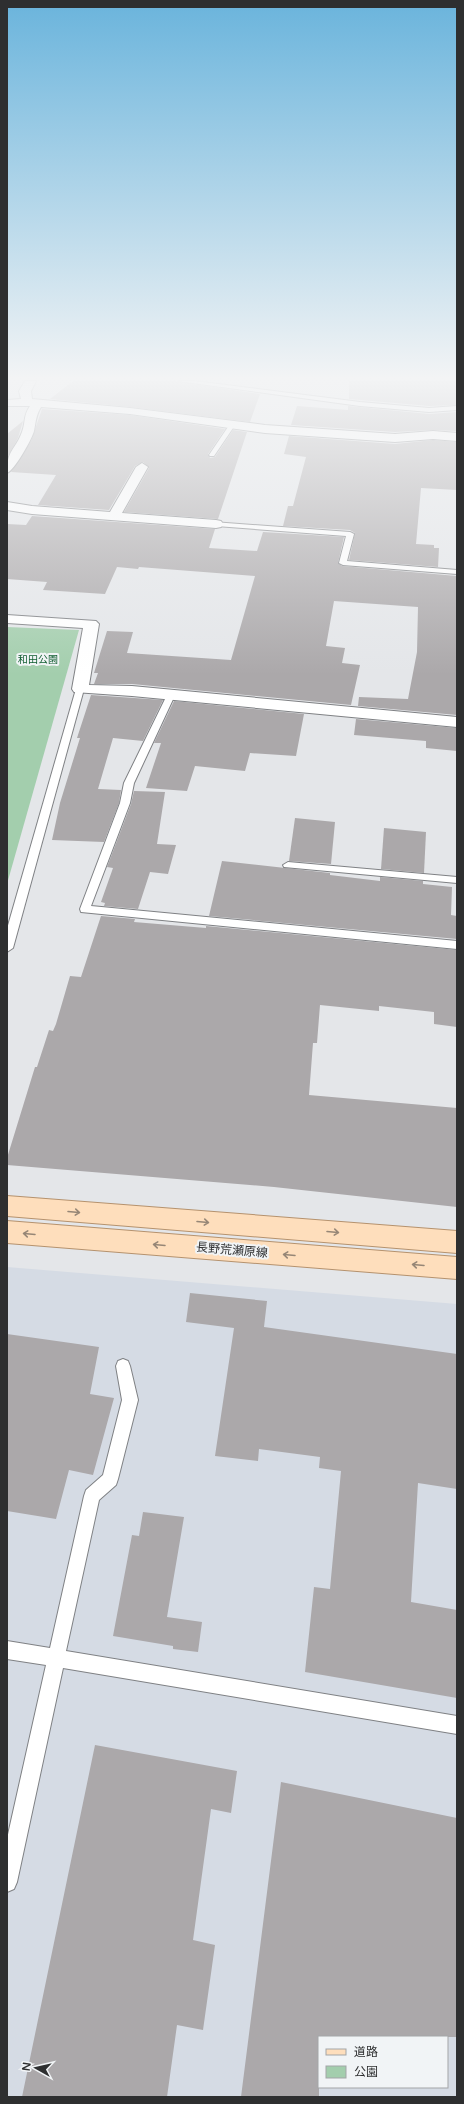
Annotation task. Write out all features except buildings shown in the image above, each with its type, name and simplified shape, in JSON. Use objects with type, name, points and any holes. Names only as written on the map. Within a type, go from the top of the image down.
[{"type":"main road","points":[[7,1206],[457,1242]]},
{"type":"main road","name":"長野荒瀬原線","points":[[7,1232],[457,1268]]},
{"type":"street","points":[[114,516],[135,479]]},
{"type":"street","points":[[7,506],[32,510],[216,524]]},
{"type":"street","points":[[7,619],[91,624],[80,688],[171,695],[457,722]]},
{"type":"lane","points":[[216,524],[350,534],[342,563],[457,572]]},
{"type":"lane","points":[[7,948],[80,688]]},
{"type":"lane","points":[[171,695],[129,783],[125,803],[85,909],[457,946]]},
{"type":"lane","points":[[288,865],[457,880]]},
{"type":"lane","points":[[7,1882],[92,1496],[110,1479],[130,1400],[123,1366]]},
{"type":"lane","points":[[7,1650],[457,1725]]},
{"type":"shaded area","points":[[7,1267],[457,1304],[457,2097],[7,2097]]},
{"type":"green space","name":"和田公園","points":[[7,627],[79,630],[7,884]]}]
